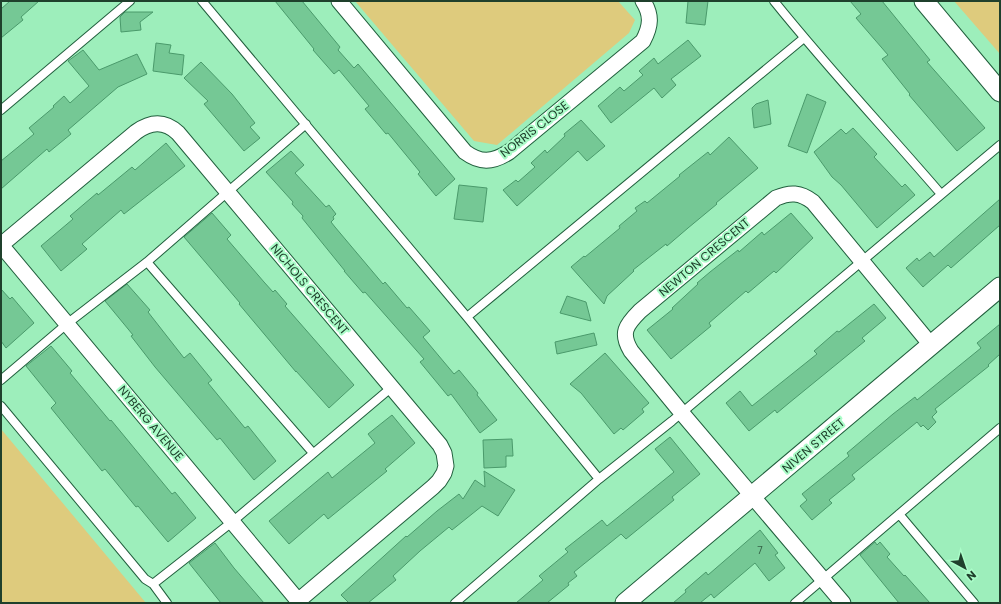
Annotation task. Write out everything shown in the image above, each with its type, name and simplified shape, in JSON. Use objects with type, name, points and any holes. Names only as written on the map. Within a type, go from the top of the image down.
[{"type":"street","name":"NORRIS CLOSE","points":[[339,1],[465,152],[484,161],[502,157],[509,152],[643,41],[648,31],[650,21],[649,12],[643,1]]},
{"type":"street","points":[[924,1],[1000,92]]},
{"type":"street","name":"NICHOLS CRESCENT","points":[[1,245],[136,132],[149,124],[166,124],[173,128],[228,192],[392,387],[440,445],[446,460],[444,473],[433,487],[299,602]]},
{"type":"street","name":"NEWTON CRESCENT","points":[[842,603],[631,351],[627,344],[626,330],[629,323],[640,311],[776,198],[786,194],[797,193],[813,202],[931,345]]},
{"type":"street","name":"NYBERG AVENUE","points":[[1,245],[68,323],[299,602]]},
{"type":"street","name":"NIVEN STREET","points":[[625,603],[1000,287]]},
{"type":"lane","points":[[1,110],[130,1]]},
{"type":"lane","points":[[202,1],[468,317],[599,479]]},
{"type":"lane","points":[[774,1],[804,38],[878,120],[941,194]]},
{"type":"lane","points":[[468,317],[804,38]]},
{"type":"lane","points":[[1,380],[68,323],[147,262],[306,124]]},
{"type":"lane","points":[[455,603],[599,479],[682,412],[1000,145]]},
{"type":"lane","points":[[147,262],[313,454]]},
{"type":"lane","points":[[153,584],[232,522],[392,387]]},
{"type":"lane","points":[[1,406],[145,579],[153,584],[167,603]]},
{"type":"lane","points":[[796,603],[1000,428]]},
{"type":"lane","points":[[899,514],[974,603]]},
{"type":"shaded area","points":[[355,1],[618,1],[635,20],[629,33],[497,145],[474,141]]},
{"type":"shaded area","points":[[954,1],[1000,1],[1000,54]]},
{"type":"shaded area","points":[[1,429],[146,603],[1,603]]},
{"type":"building","points":[[10,1],[39,1],[21,17],[23,20],[1,38],[1,9]]},
{"type":"building","points":[[275,1],[302,1],[340,47],[338,50],[354,68],[358,64],[455,179],[436,196],[418,174],[420,172],[388,133],[386,134],[365,109],[369,106],[339,70],[334,74],[313,50],[314,49]]},
{"type":"building","points":[[688,1],[708,1],[705,25],[686,23]]},
{"type":"building","points":[[850,1],[882,1],[930,60],[927,62],[985,128],[957,151],[909,95],[910,94],[882,59],[888,55],[856,18],[861,14]]},
{"type":"building","points":[[125,12],[153,12],[140,22],[141,30],[121,32],[120,17]]},
{"type":"building","points":[[688,40],[701,56],[671,79],[676,85],[662,98],[654,88],[611,123],[598,106],[620,87],[624,91],[643,75],[639,71],[654,58],[658,64]]},
{"type":"building","points":[[156,43],[171,45],[169,53],[184,55],[182,75],[153,71]]},
{"type":"building","points":[[83,50],[99,70],[137,54],[147,74],[118,87],[68,130],[71,134],[49,152],[47,149],[1,189],[1,161],[34,134],[29,128],[54,107],[53,106],[64,96],[70,103],[89,86],[68,61]]},
{"type":"building","points":[[201,62],[232,94],[255,123],[250,127],[260,138],[244,151],[204,104],[208,101],[184,78]]},
{"type":"building","points":[[807,94],[826,102],[807,153],[788,146]]},
{"type":"building","points":[[768,100],[771,124],[754,128],[752,108],[756,104]]},
{"type":"building","points":[[581,120],[605,146],[587,161],[578,151],[517,206],[503,190],[516,180],[518,182],[535,167],[531,163],[545,150],[547,153],[565,136],[564,134]]},
{"type":"building","points":[[853,128],[877,154],[874,157],[902,187],[905,184],[915,195],[877,228],[841,185],[832,177],[814,152],[841,129],[846,134]]},
{"type":"building","points":[[729,137],[758,168],[667,246],[666,244],[633,270],[634,271],[607,296],[604,304],[571,267],[620,228],[619,226],[637,211],[635,208],[645,201],[647,203],[708,152],[710,155]]},
{"type":"building","points":[[166,143],[185,166],[124,214],[121,210],[82,244],[87,249],[61,271],[41,246],[73,219],[70,216],[97,193],[98,195],[132,167],[135,170]]},
{"type":"building","points":[[291,151],[304,165],[295,173],[326,207],[329,205],[336,214],[331,222],[383,284],[385,282],[407,308],[409,307],[430,331],[423,337],[454,374],[459,370],[478,393],[477,395],[497,420],[480,433],[451,394],[448,396],[420,362],[424,359],[365,292],[363,293],[344,271],[302,218],[303,216],[292,204],[293,202],[266,172]]},
{"type":"building","points":[[459,185],[487,188],[483,222],[454,219]]},
{"type":"building","points":[[1000,199],[1000,225],[951,268],[948,265],[923,287],[906,268],[917,258],[919,261],[930,252],[934,257]]},
{"type":"building","points":[[212,213],[231,235],[227,239],[273,292],[275,290],[287,304],[285,306],[354,385],[329,408],[296,372],[184,237]]},
{"type":"building","points":[[791,213],[813,238],[776,273],[774,271],[748,293],[746,291],[709,323],[711,326],[671,359],[647,330],[673,309],[672,308],[698,284],[697,283],[710,272],[738,250],[739,252],[762,232],[764,235]]},
{"type":"building","points":[[127,284],[150,310],[148,312],[184,358],[190,353],[212,380],[208,383],[245,428],[248,426],[276,461],[254,480],[220,438],[217,440],[155,367],[131,336],[133,335],[105,301]]},
{"type":"building","points":[[1,289],[10,299],[12,297],[34,323],[6,348],[1,341]]},
{"type":"building","points":[[567,296],[586,302],[591,321],[560,313]]},
{"type":"building","points":[[874,304],[886,318],[862,338],[865,341],[777,413],[775,410],[749,431],[726,403],[740,391],[752,406],[817,354],[814,351],[837,331],[839,332]]},
{"type":"building","points":[[1000,324],[1000,354],[988,365],[989,366],[935,409],[937,412],[932,417],[936,422],[928,430],[923,425],[921,427],[917,422],[852,475],[855,479],[829,500],[832,503],[812,520],[800,506],[807,500],[802,494],[849,456],[847,453],[893,414],[915,397],[917,400],[981,348],[977,343]]},
{"type":"building","points":[[594,333],[597,345],[557,354],[555,342]]},
{"type":"building","points":[[51,346],[72,371],[70,373],[110,421],[111,420],[172,494],[175,492],[196,518],[168,542],[138,506],[136,507],[105,469],[102,471],[51,408],[56,403],[26,366]]},
{"type":"building","points":[[605,353],[649,403],[642,409],[644,412],[623,430],[621,428],[614,434],[581,393],[570,384]]},
{"type":"building","points":[[392,415],[415,443],[385,469],[387,471],[328,519],[324,514],[289,544],[269,521],[328,472],[332,478],[375,443],[368,434]]},
{"type":"building","points":[[670,437],[700,474],[672,497],[674,500],[626,539],[621,534],[574,572],[577,576],[568,583],[569,585],[547,603],[516,603],[543,580],[539,576],[568,552],[565,549],[602,520],[607,526],[674,472],[655,449]]},
{"type":"building","points":[[512,439],[513,456],[506,456],[506,467],[484,468],[483,440]]},
{"type":"building","points":[[484,471],[515,490],[498,516],[482,506],[452,530],[449,527],[393,576],[396,580],[368,603],[349,603],[341,595],[406,536],[407,537],[437,511],[459,494],[463,499],[475,480],[485,487]]},
{"type":"building","points":[[760,530],[778,553],[775,555],[785,568],[769,581],[755,563],[714,598],[711,594],[700,603],[673,603],[686,592],[685,590],[706,572],[708,575]]},
{"type":"building","points":[[875,542],[877,545],[880,542],[890,554],[887,557],[930,603],[899,603],[860,555]]},
{"type":"building","points":[[215,543],[264,603],[221,603],[189,563]]}]
